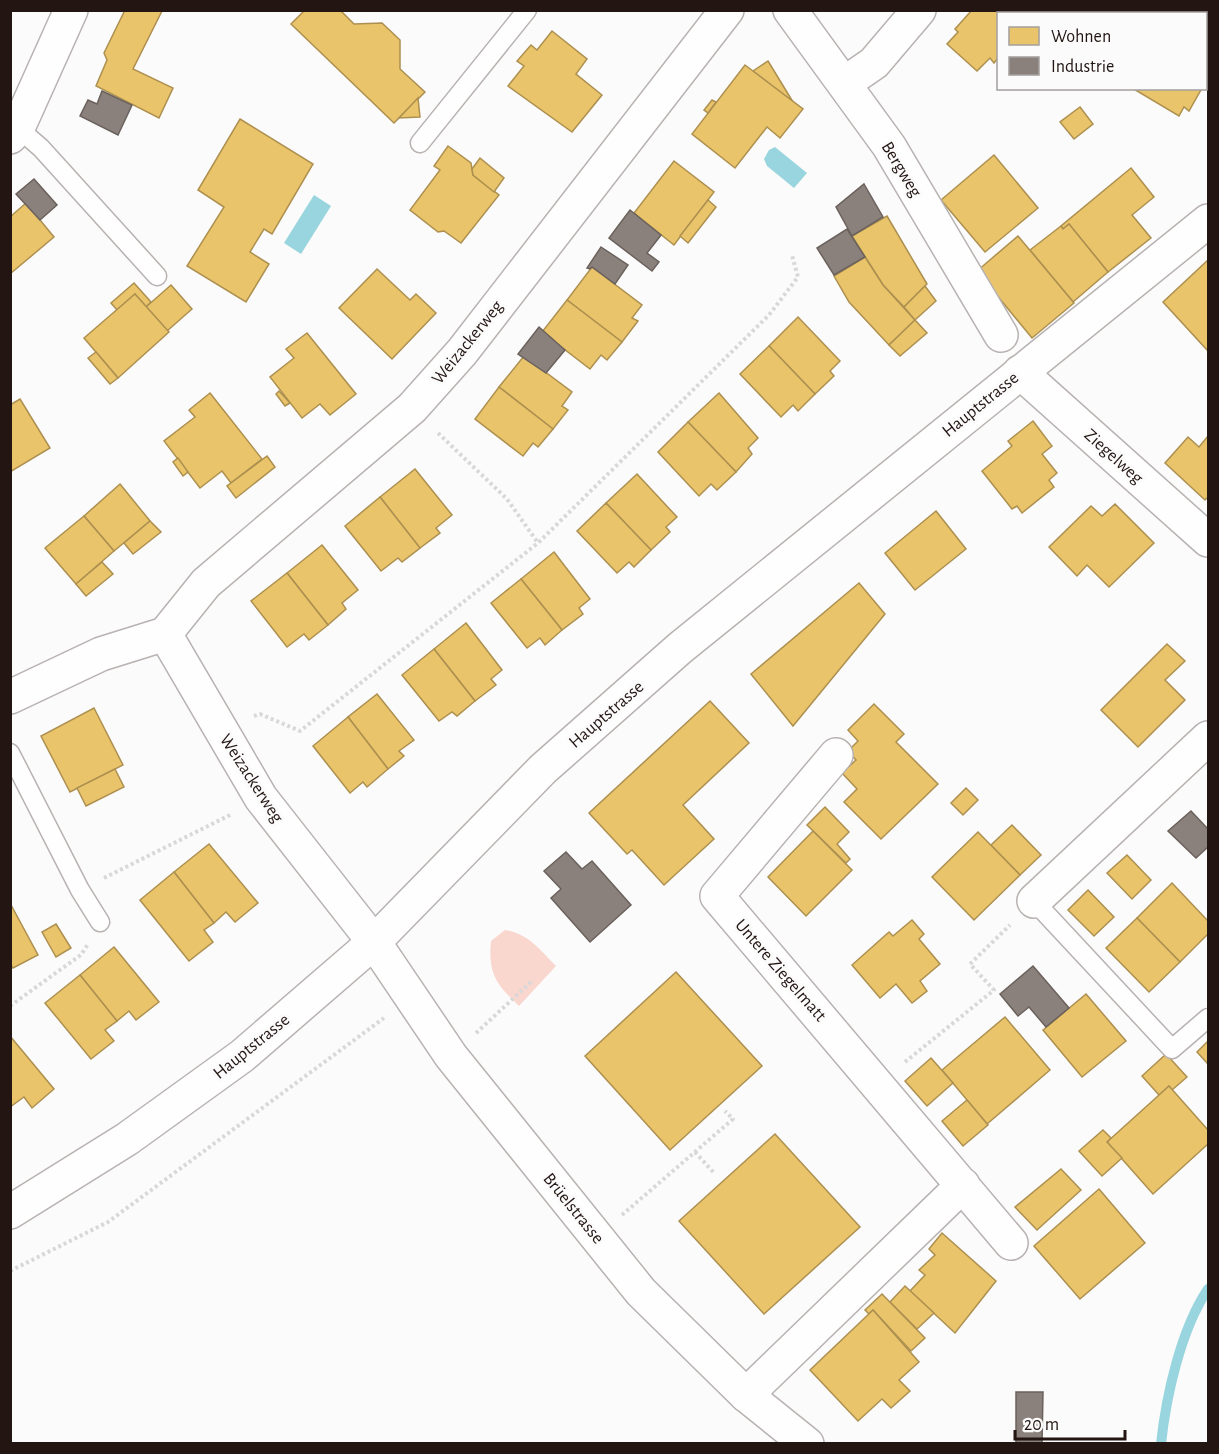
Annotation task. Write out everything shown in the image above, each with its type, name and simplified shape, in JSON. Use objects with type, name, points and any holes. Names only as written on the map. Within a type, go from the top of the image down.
[{"type":"street","points":[[14,132],[71,10]]},
{"type":"street","name":"Weizackerweg","points":[[374,942],[261,798],[165,634],[206,583],[412,408],[462,352],[727,10]]},
{"type":"street","name":"Bergweg","points":[[790,10],[889,146],[1001,335]]},
{"type":"street","points":[[845,83],[874,63],[919,10]]},
{"type":"street","name":"Hauptstrasse","points":[[10,1212],[127,1139],[242,1056],[374,942],[543,769],[612,708],[827,527],[1209,221]]},
{"type":"street","name":"Ziegelweg","points":[[1020,372],[1209,540]]},
{"type":"street","points":[[10,697],[101,654],[165,634]]},
{"type":"street","points":[[1034,901],[1208,740]]},
{"type":"street","name":"Untere Ziegelmatt","points":[[837,755],[717,896],[1011,1243]]},
{"type":"street","name":"Brüelstrasse","points":[[374,942],[452,1056],[641,1292],[746,1395],[807,1443]]},
{"type":"street","points":[[746,1395],[963,1185]]},
{"type":"lane","points":[[420,143],[527,10]]},
{"type":"lane","points":[[14,132],[41,148],[158,276]]},
{"type":"lane","points":[[10,753],[80,890],[100,922]]},
{"type":"lane","points":[[1034,901],[1172,1049],[1209,1018]]},
{"type":"path","points":[[260,714],[300,731],[538,543],[770,315],[798,276],[792,255]]},
{"type":"path","points":[[412,408],[507,499],[538,543]]},
{"type":"path","points":[[80,890],[203,830]]},
{"type":"path","points":[[878,1084],[994,990],[970,964],[1034,901]]},
{"type":"path","points":[[10,1006],[81,955],[100,922]]},
{"type":"path","points":[[452,1056],[531,982]]},
{"type":"path","points":[[10,1271],[108,1221],[411,998]]},
{"type":"path","points":[[597,1237],[733,1119],[725,1111]]},
{"type":"path","points":[[695,1152],[715,1174]]},
{"type":"shaded area","points":[[505,930],[527,939],[556,966],[519,1006],[504,991],[492,970],[491,941]]},
{"type":"water","points":[[775,147],[807,173],[794,188],[767,166],[764,159],[769,150]]},
{"type":"water","points":[[314,195],[331,206],[301,254],[284,243]]},
{"type":"building: Wohnen","points":[[125,10],[162,11],[133,69],[173,88],[159,118],[96,86],[107,60],[104,53]]},
{"type":"building: Wohnen","points":[[305,10],[340,10],[354,24],[382,23],[400,40],[400,69],[425,92],[394,123],[291,24]]},
{"type":"building: Wohnen","points":[[972,10],[1042,10],[1040,12],[997,12],[997,59],[994,63],[990,58],[977,71],[947,44],[958,32],[955,29]]},
{"type":"building: Wohnen","points":[[1183,10],[1208,10],[1208,30],[1207,12],[1182,12]]},
{"type":"building: Wohnen","points":[[552,31],[587,59],[576,74],[602,95],[572,132],[508,86],[524,66],[517,61],[531,45],[537,50]]},
{"type":"building: Wohnen","points":[[768,61],[793,102],[753,71]]},
{"type":"building: Wohnen","points":[[745,65],[803,109],[780,138],[767,127],[735,168],[692,134]]},
{"type":"building: Wohnen","points":[[1135,90],[1201,90],[1189,111],[1184,107],[1179,116]]},
{"type":"building: Wohnen","points":[[418,98],[420,117],[399,118]]},
{"type":"building: Wohnen","points":[[712,100],[716,102],[708,113],[704,110]]},
{"type":"building: Wohnen","points":[[1080,107],[1093,124],[1074,139],[1060,122]]},
{"type":"building: Wohnen","points":[[240,119],[313,164],[272,234],[264,229],[250,252],[269,264],[246,302],[187,266],[224,207],[198,190]]},
{"type":"building: Wohnen","points":[[448,146],[471,163],[473,175],[499,195],[461,243],[444,231],[438,232],[410,210],[440,170],[434,166]]},
{"type":"building: Wohnen","points":[[994,155],[1038,208],[985,252],[941,200]]},
{"type":"building: Wohnen","points":[[480,158],[504,178],[494,192],[473,175],[472,169]]},
{"type":"building: Wohnen","points":[[674,161],[714,192],[674,245],[634,213]]},
{"type":"building: Wohnen","points":[[1131,168],[1154,197],[1132,215],[1151,238],[1108,272],[1069,224],[1063,229],[1061,226]]},
{"type":"building: Wohnen","points":[[708,200],[716,207],[688,243],[680,236]]},
{"type":"building: Wohnen","points":[[26,203],[54,237],[10,274],[10,217]]},
{"type":"building: Wohnen","points":[[887,216],[927,284],[904,307],[883,285],[852,236]]},
{"type":"building: Wohnen","points":[[1069,224],[1108,272],[1073,302],[1030,250],[1061,226],[1063,229]]},
{"type":"building: Wohnen","points":[[1018,236],[1074,303],[1032,338],[977,271]]},
{"type":"building: Wohnen","points":[[865,257],[883,285],[915,320],[889,345],[849,302],[834,276]]},
{"type":"building: Wohnen","points":[[1208,260],[1208,351],[1163,302]]},
{"type":"building: Wohnen","points":[[592,267],[642,305],[632,318],[638,321],[622,342],[567,300]]},
{"type":"building: Wohnen","points":[[377,269],[410,300],[416,294],[436,313],[392,359],[339,308]]},
{"type":"building: Wohnen","points":[[134,283],[151,302],[146,307],[135,294],[117,310],[111,303]]},
{"type":"building: Wohnen","points":[[171,285],[192,309],[167,331],[146,307]]},
{"type":"building: Wohnen","points":[[925,286],[936,301],[915,320],[904,307]]},
{"type":"building: Wohnen","points":[[135,294],[169,332],[118,378],[84,338]]},
{"type":"building: Wohnen","points":[[567,300],[622,342],[607,360],[601,355],[590,369],[542,332]]},
{"type":"building: Wohnen","points":[[798,317],[840,361],[830,371],[834,376],[815,394],[769,346]]},
{"type":"building: Wohnen","points":[[915,320],[927,333],[900,356],[889,345]]},
{"type":"building: Wohnen","points":[[307,333],[356,394],[330,415],[320,404],[302,418],[270,377],[294,358],[286,349]]},
{"type":"building: Wohnen","points":[[769,346],[815,394],[798,411],[793,405],[781,417],[740,374]]},
{"type":"building: Wohnen","points":[[96,352],[118,378],[110,384],[88,358]]},
{"type":"building: Wohnen","points":[[524,356],[572,392],[562,406],[568,410],[553,429],[499,387]]},
{"type":"building: Wohnen","points":[[499,387],[553,429],[538,447],[533,443],[523,456],[475,419]]},
{"type":"building: Wohnen","points":[[279,391],[290,403],[285,406],[276,394]]},
{"type":"building: Wohnen","points":[[210,393],[262,459],[231,483],[222,471],[200,488],[164,441],[195,417],[189,410]]},
{"type":"building: Wohnen","points":[[719,393],[758,438],[748,448],[752,454],[736,472],[688,422]]},
{"type":"building: Wohnen","points":[[20,399],[50,448],[10,472],[10,405]]},
{"type":"building: Wohnen","points":[[1033,421],[1052,446],[1042,454],[1057,473],[1049,480],[1054,487],[1022,513],[1017,506],[1012,509],[982,471],[1012,446],[1008,441]]},
{"type":"building: Wohnen","points":[[688,422],[736,472],[717,490],[711,484],[699,496],[658,452]]},
{"type":"building: Wohnen","points":[[1208,436],[1208,497],[1205,500],[1165,463],[1188,437],[1199,447]]},
{"type":"building: Wohnen","points":[[267,456],[275,467],[236,498],[227,486]]},
{"type":"building: Wohnen","points":[[178,458],[188,472],[183,476],[173,462]]},
{"type":"building: Wohnen","points":[[415,469],[452,515],[436,528],[440,533],[420,548],[380,497]]},
{"type":"building: Wohnen","points":[[637,474],[677,517],[666,527],[670,532],[651,550],[606,503]]},
{"type":"building: Wohnen","points":[[120,484],[150,521],[114,551],[84,516]]},
{"type":"building: Wohnen","points":[[380,497],[420,548],[402,562],[398,558],[381,571],[345,526]]},
{"type":"building: Wohnen","points":[[606,503],[651,550],[634,567],[629,562],[617,573],[577,531]]},
{"type":"building: Wohnen","points":[[1115,504],[1154,543],[1109,587],[1087,565],[1077,576],[1049,547],[1091,506],[1102,516]]},
{"type":"building: Wohnen","points":[[936,511],[966,549],[915,590],[885,553]]},
{"type":"building: Wohnen","points":[[84,516],[114,551],[76,584],[45,548]]},
{"type":"building: Wohnen","points":[[150,521],[161,532],[133,554],[124,543]]},
{"type":"building: Wohnen","points":[[322,545],[358,590],[342,603],[346,609],[328,625],[287,573]]},
{"type":"building: Wohnen","points":[[554,552],[590,599],[579,608],[583,614],[562,630],[521,579]]},
{"type":"building: Wohnen","points":[[102,562],[113,574],[86,596],[76,584]]},
{"type":"building: Wohnen","points":[[287,573],[328,625],[309,640],[304,634],[287,647],[251,601]]},
{"type":"building: Wohnen","points":[[521,579],[562,630],[545,645],[540,638],[527,648],[491,603]]},
{"type":"building: Wohnen","points":[[859,583],[885,614],[793,726],[751,674]]},
{"type":"building: Wohnen","points":[[466,623],[502,670],[491,679],[496,685],[475,701],[434,649]]},
{"type":"building: Wohnen","points":[[1167,644],[1185,661],[1165,680],[1185,700],[1138,747],[1101,710]]},
{"type":"building: Wohnen","points":[[434,649],[475,701],[457,716],[452,712],[439,721],[402,675]]},
{"type":"building: Wohnen","points":[[377,694],[414,740],[399,751],[404,756],[388,769],[348,717]]},
{"type":"building: Wohnen","points":[[710,701],[749,743],[683,805],[714,839],[664,885],[632,850],[627,854],[589,813]]},
{"type":"building: Wohnen","points":[[874,704],[904,734],[896,742],[938,784],[881,839],[844,802],[857,789],[842,773],[856,760],[848,751],[858,741],[848,730]]},
{"type":"building: Wohnen","points":[[94,708],[123,765],[70,792],[41,736]]},
{"type":"building: Wohnen","points":[[348,717],[388,769],[367,787],[363,782],[350,793],[313,746]]},
{"type":"building: Wohnen","points":[[115,769],[124,787],[86,806],[77,788]]},
{"type":"building: Wohnen","points":[[966,788],[978,800],[963,815],[951,803]]},
{"type":"building: Wohnen","points":[[825,807],[849,832],[837,844],[850,859],[846,863],[807,825]]},
{"type":"building: Wohnen","points":[[1012,825],[1041,855],[1020,875],[991,845]]},
{"type":"building: Wohnen","points":[[813,831],[852,870],[806,916],[768,877]]},
{"type":"building: Wohnen","points":[[978,832],[1020,875],[974,920],[932,877]]},
{"type":"building: Wohnen","points":[[209,844],[258,903],[235,922],[226,912],[214,923],[174,872]]},
{"type":"building: Wohnen","points":[[1127,855],[1151,880],[1132,899],[1107,873]]},
{"type":"building: Wohnen","points":[[174,872],[214,923],[204,930],[213,942],[189,961],[140,900]]},
{"type":"building: Wohnen","points":[[1172,883],[1208,921],[1208,934],[1180,962],[1137,918]]},
{"type":"building: Wohnen","points":[[1088,890],[1114,917],[1094,936],[1068,910]]},
{"type":"building: Wohnen","points":[[10,903],[38,955],[13,968],[10,964]]},
{"type":"building: Wohnen","points":[[1137,918],[1180,962],[1149,992],[1106,948]]},
{"type":"building: Wohnen","points":[[912,920],[924,934],[919,939],[940,964],[920,981],[927,991],[912,1003],[896,984],[880,998],[852,965],[889,932],[893,936]]},
{"type":"building: Wohnen","points":[[56,924],[71,948],[56,957],[42,932]]},
{"type":"building: Wohnen","points":[[114,947],[159,1002],[136,1020],[129,1011],[117,1021],[80,975]]},
{"type":"building: Wohnen","points":[[676,972],[762,1066],[670,1150],[585,1056]]},
{"type":"building: Wohnen","points":[[80,975],[117,1021],[105,1030],[114,1041],[91,1059],[45,1003]]},
{"type":"building: Wohnen","points":[[1086,994],[1126,1041],[1082,1077],[1043,1030]]},
{"type":"building: Wohnen","points":[[1005,1017],[1050,1070],[987,1124],[942,1070]]},
{"type":"building: Wohnen","points":[[10,1036],[54,1089],[32,1108],[24,1097],[10,1107]]},
{"type":"building: Wohnen","points":[[1208,1041],[1208,1064],[1197,1052]]},
{"type":"building: Wohnen","points":[[1166,1054],[1187,1077],[1172,1090],[1169,1086],[1159,1095],[1142,1076]]},
{"type":"building: Wohnen","points":[[931,1058],[953,1083],[927,1106],[905,1081]]},
{"type":"building: Wohnen","points":[[1169,1086],[1208,1130],[1208,1144],[1153,1194],[1107,1142]]},
{"type":"building: Wohnen","points":[[967,1100],[988,1125],[963,1146],[942,1121]]},
{"type":"building: Wohnen","points":[[1103,1130],[1111,1138],[1107,1142],[1122,1158],[1102,1176],[1079,1151]]},
{"type":"building: Wohnen","points":[[775,1134],[860,1227],[764,1314],[679,1221]]},
{"type":"building: Wohnen","points":[[1061,1169],[1081,1190],[1037,1230],[1015,1207]]},
{"type":"building: Wohnen","points":[[1099,1189],[1145,1243],[1080,1299],[1034,1246]]},
{"type":"building: Wohnen","points":[[942,1233],[996,1281],[955,1333],[910,1291],[925,1275],[919,1270],[935,1255],[929,1249]]},
{"type":"building: Wohnen","points":[[905,1286],[934,1313],[917,1329],[890,1302]]},
{"type":"building: Wohnen","points":[[882,1294],[925,1338],[911,1351],[873,1310],[869,1314],[865,1310]]},
{"type":"building: Wohnen","points":[[873,1310],[919,1362],[899,1380],[910,1391],[891,1408],[882,1399],[858,1421],[810,1370]]},
{"type":"building: Industrie","points":[[102,91],[132,105],[118,135],[80,116],[88,100],[97,104]]},
{"type":"building: Industrie","points":[[34,179],[57,205],[40,220],[16,194]]},
{"type":"building: Industrie","points":[[864,184],[883,217],[852,236],[836,207]]},
{"type":"building: Industrie","points":[[630,210],[661,235],[647,253],[659,262],[652,271],[609,238]]},
{"type":"building: Industrie","points":[[847,229],[865,257],[834,275],[817,248]]},
{"type":"building: Industrie","points":[[601,247],[628,265],[615,284],[592,267],[587,268]]},
{"type":"building: Industrie","points":[[539,327],[565,350],[546,373],[518,354]]},
{"type":"building: Industrie","points":[[1191,811],[1208,829],[1208,847],[1196,858],[1168,831]]},
{"type":"building: Industrie","points":[[566,852],[582,869],[592,861],[631,905],[590,942],[551,898],[561,889],[544,871]]},
{"type":"building: Industrie","points":[[1033,966],[1069,1008],[1046,1027],[1029,1007],[1018,1016],[1000,994]]},
{"type":"building: Industrie","points":[[1016,1392],[1043,1392],[1042,1444],[1016,1443]]},
{"type":"waterway","points":[[1161,1444],[1176,1363],[1190,1323],[1208,1289]]}]
